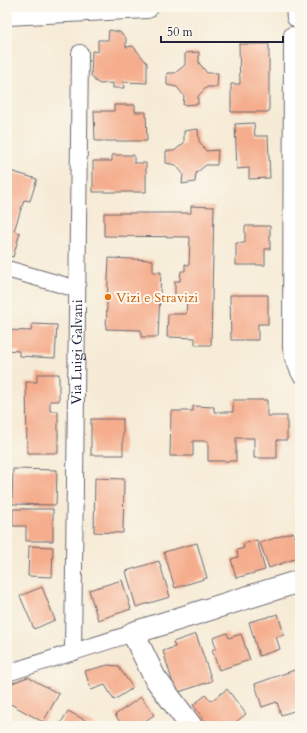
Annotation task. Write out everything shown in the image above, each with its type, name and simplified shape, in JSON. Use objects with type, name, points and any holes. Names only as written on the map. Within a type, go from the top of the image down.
[{"type":"main road","points":[[7,14],[147,7]]},
{"type":"main road","points":[[191,726],[155,678],[134,633],[300,581]]},
{"type":"street","points":[[294,7],[295,18],[300,21]]},
{"type":"street","points":[[292,35],[296,201],[291,348],[292,358],[300,374]]},
{"type":"street","name":"Via Luigi Galvani","points":[[73,652],[80,53]]},
{"type":"street","points":[[7,269],[77,289]]},
{"type":"street","points":[[7,673],[134,633]]},
{"type":"building","points":[[109,30],[120,32],[126,38],[126,47],[133,46],[147,63],[147,83],[123,82],[124,88],[113,88],[113,83],[100,84],[95,81],[91,75],[92,51],[98,52],[98,40],[108,40]]},
{"type":"building","points":[[239,44],[269,44],[269,112],[231,112],[231,84],[240,84]]},
{"type":"building","points":[[199,52],[199,63],[207,73],[218,73],[217,87],[207,87],[198,96],[198,104],[183,105],[184,96],[177,87],[167,85],[167,73],[175,73],[185,65],[185,53]]},
{"type":"building","points":[[114,105],[135,105],[135,112],[146,112],[147,141],[95,141],[94,111],[114,111]]},
{"type":"building","points":[[254,123],[255,136],[268,136],[270,178],[249,179],[249,168],[237,169],[235,124]]},
{"type":"building","points":[[198,129],[199,141],[206,151],[218,150],[217,165],[206,165],[196,173],[195,182],[182,184],[183,174],[176,165],[166,163],[166,151],[174,151],[184,143],[184,131]]},
{"type":"building","points":[[112,155],[134,155],[134,163],[146,163],[146,192],[93,192],[93,161],[112,161]]},
{"type":"building","points":[[7,170],[37,179],[30,201],[24,200],[14,231],[20,233],[13,257],[7,255]]},
{"type":"building","points":[[191,206],[214,207],[211,345],[195,345],[195,338],[167,337],[168,314],[186,314],[187,300],[175,300],[175,281],[180,281],[181,271],[185,271],[185,264],[189,265],[190,237],[104,236],[104,213],[191,213]]},
{"type":"building","points":[[245,226],[270,226],[270,249],[265,249],[265,265],[236,265],[236,243],[245,243]]},
{"type":"building","points":[[109,258],[153,260],[153,272],[161,272],[158,337],[141,337],[141,330],[106,329]]},
{"type":"building","points":[[230,295],[268,295],[268,324],[258,324],[258,340],[231,340]]},
{"type":"building","points":[[32,324],[57,325],[55,358],[19,356],[19,351],[7,350],[7,330],[31,331]]},
{"type":"building","points":[[37,374],[59,374],[59,401],[50,401],[50,411],[58,411],[58,453],[27,453],[26,382],[37,382]]},
{"type":"building","points":[[233,400],[267,400],[267,416],[287,416],[287,440],[277,440],[277,458],[254,458],[254,438],[236,438],[236,461],[208,461],[208,441],[193,441],[193,456],[170,456],[171,411],[193,411],[193,406],[214,407],[214,412],[233,412]]},
{"type":"building","points":[[91,419],[123,419],[123,455],[91,455]]},
{"type":"building","points":[[13,469],[57,470],[56,505],[12,504]]},
{"type":"building","points":[[95,478],[124,479],[123,533],[94,532]]},
{"type":"building","points":[[13,509],[53,509],[53,541],[26,541],[26,526],[13,526]]},
{"type":"building","points":[[293,532],[300,557],[269,568],[260,543]]},
{"type":"building","points":[[257,540],[265,570],[236,578],[231,559],[238,557],[237,550],[244,548],[243,544]]},
{"type":"building","points":[[197,543],[207,578],[175,588],[164,552]]},
{"type":"building","points":[[29,546],[53,547],[52,577],[28,576]]},
{"type":"building","points":[[159,561],[170,597],[136,607],[126,571]]},
{"type":"building","points":[[122,580],[131,609],[98,620],[89,590]]},
{"type":"building","points":[[42,587],[55,620],[34,629],[20,596]]},
{"type":"building","points":[[278,614],[284,635],[276,637],[280,649],[259,656],[249,622]]},
{"type":"building","points":[[227,633],[229,638],[241,634],[250,660],[219,670],[212,650],[216,648],[213,638]]},
{"type":"building","points":[[196,634],[212,681],[176,693],[163,651],[175,647],[173,642]]},
{"type":"building","points":[[108,665],[118,666],[133,688],[114,700],[105,685],[91,690],[85,671]]},
{"type":"building","points":[[300,668],[300,709],[281,715],[277,702],[262,707],[255,684]]},
{"type":"building","points":[[28,677],[59,694],[43,722],[7,702],[7,685]]},
{"type":"building","points":[[227,689],[246,714],[231,726],[209,726],[193,705],[206,695],[211,701]]},
{"type":"building","points":[[141,697],[154,715],[138,726],[123,726],[115,715]]},
{"type":"building","points":[[68,711],[96,726],[59,726]]},
{"type":"place","name":"Vizi e Stravizi","points":[[108,297]]}]
